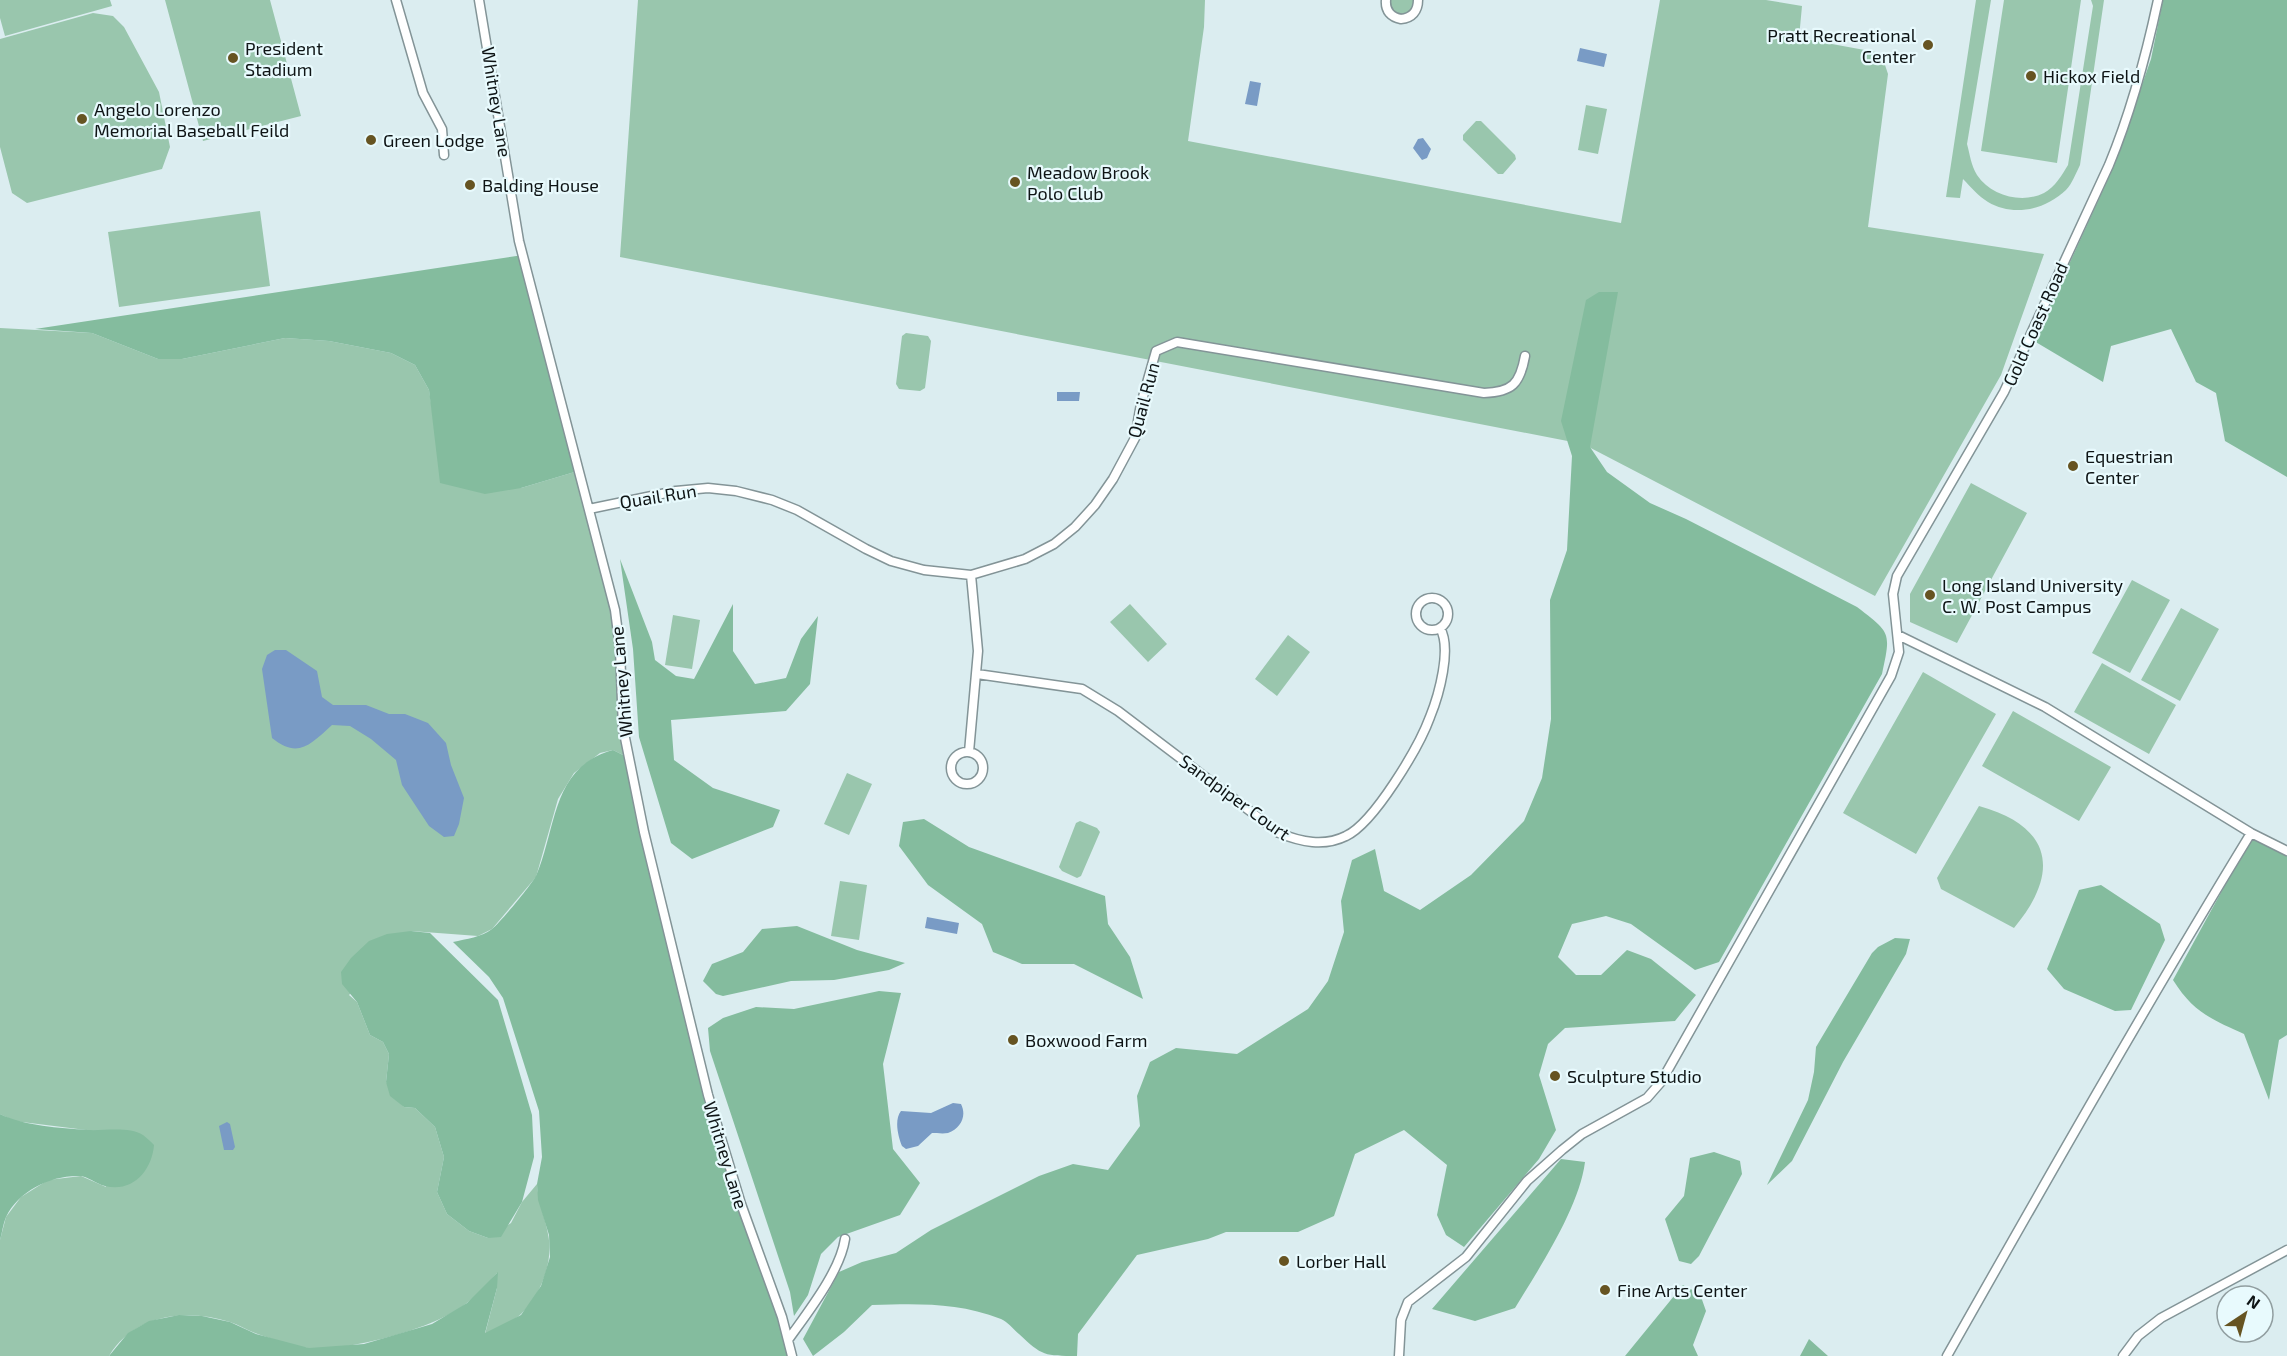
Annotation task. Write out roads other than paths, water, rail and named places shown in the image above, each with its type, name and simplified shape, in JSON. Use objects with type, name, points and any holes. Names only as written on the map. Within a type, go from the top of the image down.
[{"type":"street","points":[[396,0],[423,93],[442,129],[444,155]]},
{"type":"street","name":"Whitney Lane","points":[[479,0],[519,241],[615,610],[620,649],[623,728],[647,843],[708,1095],[730,1170],[792,1356]]},
{"type":"street","points":[[1386,0],[1387,10],[1391,15],[1401,19],[1412,16],[1416,12],[1418,0]]},
{"type":"street","name":"Gold Coast Road","points":[[1399,1356],[1401,1320],[1408,1302],[1466,1257],[1527,1181],[1562,1150],[1582,1134],[1647,1098],[1661,1082],[1891,676],[1899,652],[1893,594],[1897,576],[2004,392],[2109,165],[2123,131],[2136,88],[2158,0]]},
{"type":"street","name":"Quail Run","points":[[589,509],[676,491],[708,488],[736,491],[772,500],[797,510],[891,561],[924,570],[971,575],[1025,559],[1054,544],[1075,527],[1113,479],[1135,438],[1156,351],[1177,342],[1484,393],[1508,389],[1519,378],[1525,356]]},
{"type":"street","points":[[969,752],[978,651],[971,575]]},
{"type":"street","name":"Sandpiper Court","points":[[977,674],[1059,684],[1091,693],[1279,833],[1297,841],[1325,843],[1346,836],[1363,824],[1392,785],[1431,717],[1445,655],[1446,637],[1440,628]]},
{"type":"street","points":[[1898,635],[2045,707],[2251,833],[2287,851]]},
{"type":"street","points":[[1947,1356],[2129,1036],[2251,833]]},
{"type":"street","points":[[788,1340],[823,1289],[844,1248],[845,1239]]},
{"type":"street","points":[[2123,1356],[2138,1336],[2161,1318],[2287,1250]]},
{"type":"water","points":[[1580,48],[1607,54],[1604,67],[1577,61]]},
{"type":"water","points":[[1250,81],[1261,83],[1257,106],[1245,104]]},
{"type":"water","points":[[1423,138],[1431,149],[1427,158],[1422,160],[1413,148],[1418,139]]},
{"type":"water","points":[[1057,392],[1080,392],[1079,401],[1057,401]]},
{"type":"water","points":[[275,650],[286,650],[317,671],[322,697],[333,705],[366,705],[389,714],[405,714],[428,723],[446,743],[451,765],[464,798],[454,836],[444,837],[429,826],[402,785],[396,760],[371,739],[350,726],[332,725],[304,747],[289,748],[272,738],[262,669],[267,655]]},
{"type":"water","points":[[927,917],[959,923],[957,934],[925,928]]},
{"type":"water","points":[[953,1103],[961,1104],[963,1108],[962,1121],[956,1128],[948,1133],[932,1133],[918,1146],[906,1149],[902,1146],[897,1123],[901,1111],[931,1113]]},
{"type":"water","points":[[227,1122],[230,1124],[235,1147],[233,1150],[224,1150],[219,1126]]},
{"type":"place","name":"Pratt Recreational Center","points":[[1928,45]]},
{"type":"place","name":"President Stadium","points":[[233,58]]},
{"type":"place","name":"Hickox Field","points":[[2031,76]]},
{"type":"place","name":"Angelo Lorenzo Memorial Baseball Feild","points":[[82,119]]},
{"type":"place","name":"Green Lodge","points":[[371,140]]},
{"type":"place","name":"Meadow Brook Polo Club","points":[[1015,182]]},
{"type":"place","name":"Balding House","points":[[470,185]]},
{"type":"place","name":"Equestrian Center","points":[[2073,466]]},
{"type":"place","name":"Long Island University C. W. Post Campus","points":[[1930,595]]},
{"type":"place","name":"Boxwood Farm","points":[[1013,1040]]},
{"type":"place","name":"Sculpture Studio","points":[[1555,1076]]},
{"type":"place","name":"Lorber Hall","points":[[1284,1261]]},
{"type":"place","name":"Fine Arts Center","points":[[1605,1290]]}]
